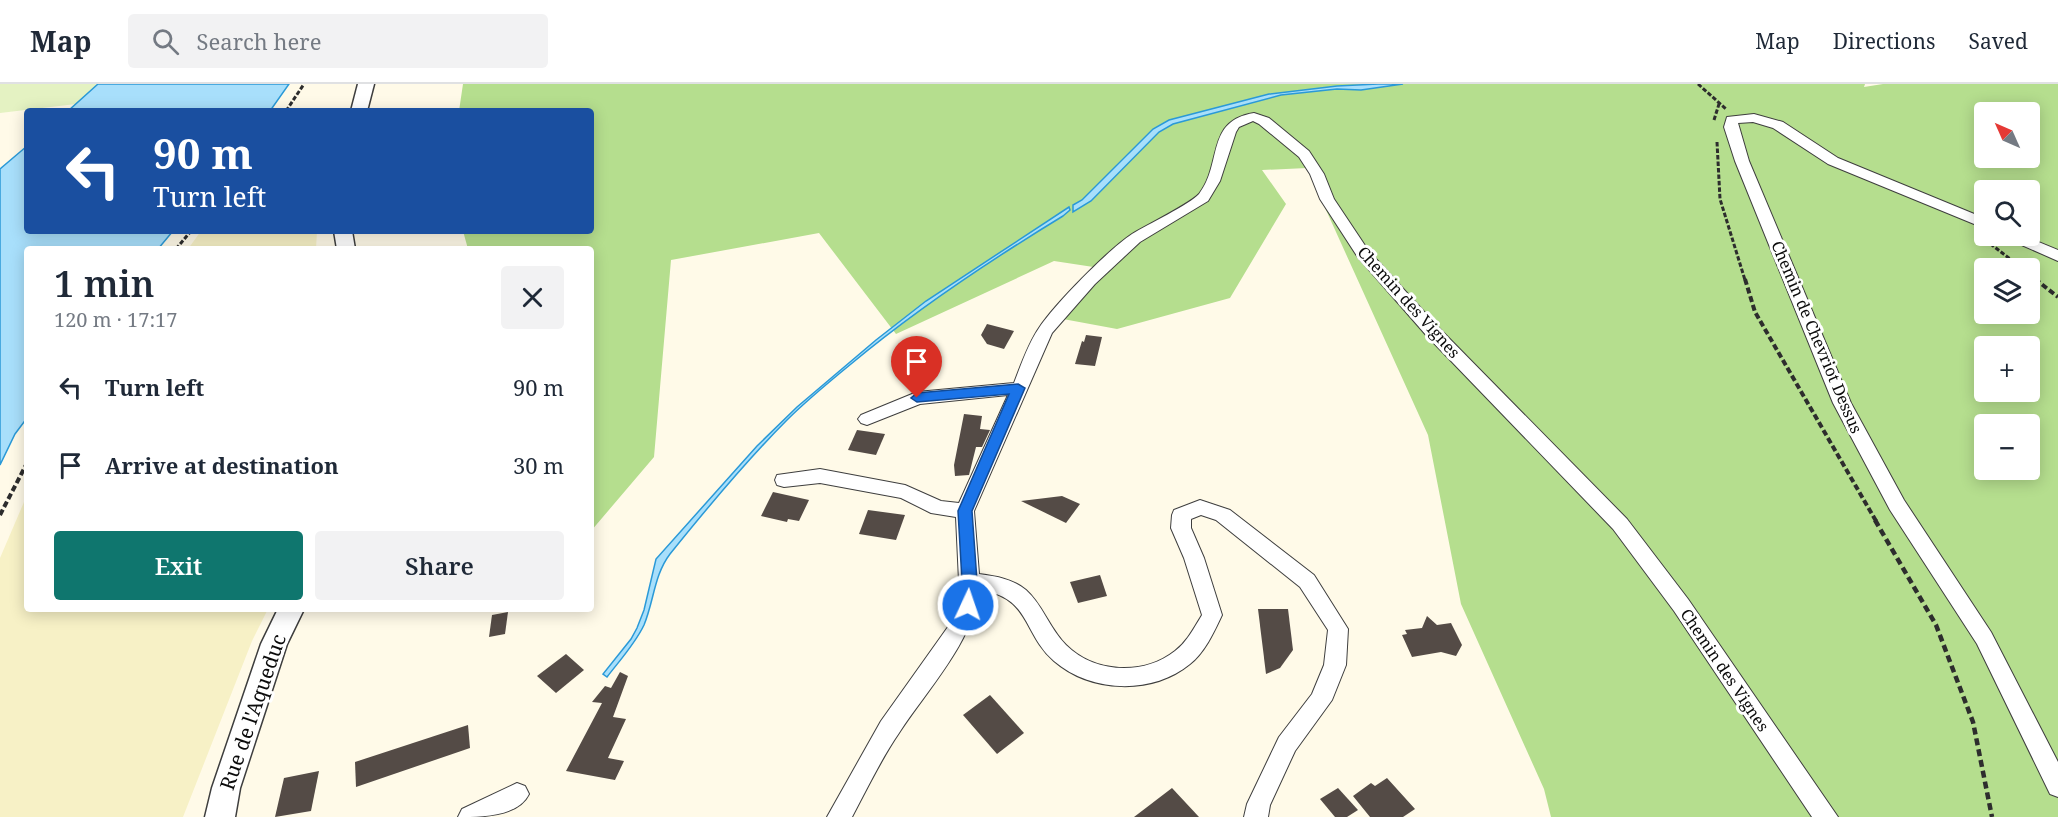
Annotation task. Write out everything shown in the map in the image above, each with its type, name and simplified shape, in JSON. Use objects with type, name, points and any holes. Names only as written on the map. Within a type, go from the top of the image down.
[{"type":"street","points":[[360,108],[366,84]]},
{"type":"street","name":"Chemin des Vignes","points":[[839,817],[889,728],[959,628],[968,605],[965,511],[1045,331],[1059,313],[1135,239],[1203,198],[1213,181],[1224,143],[1234,124],[1242,119],[1254,117],[1264,122],[1304,154],[1317,174],[1327,199],[1370,262],[1432,331],[1620,524],[1681,605],[1826,817]]},
{"type":"street","name":"Chemin de Chevriot Dessus","points":[[1974,219],[1833,161],[1778,125],[1754,118],[1732,120],[1731,127],[1743,161],[1842,403],[1897,505],[1984,638],[2058,786]]},
{"type":"street","points":[[2036,246],[2058,256]]},
{"type":"street","points":[[867,419],[917,398],[1018,388]]},
{"type":"street","points":[[784,480],[820,476],[905,492],[938,508],[965,511]]},
{"type":"street","points":[[969,581],[1000,584],[1018,594],[1060,653],[1078,666],[1105,676],[1140,678],[1177,662],[1200,638],[1212,615],[1181,528],[1181,515],[1200,507],[1223,515],[1307,581],[1338,630],[1335,665],[1321,700],[1287,744],[1259,804],[1256,817]]},
{"type":"street","name":"Rue de l'Aqueduc","points":[[220,817],[226,788],[271,655],[290,612]]},
{"type":"street","points":[[470,817],[517,794]]},
{"type":"path","points":[[287,108],[304,84]]},
{"type":"path","points":[[1698,84],[1719,104],[1714,114],[1715,126]]},
{"type":"path","points":[[1716,138],[1720,199],[1755,312],[1936,625],[1972,722],[1992,817]]},
{"type":"path","points":[[178,246],[188,234]]},
{"type":"path","points":[[2040,283],[2058,297]]},
{"type":"path","points":[[0,515],[24,469]]},
{"type":"shaded area","points":[[199,234],[317,234],[316,246],[190,246]]},
{"type":"shaded area","points":[[24,502],[24,612],[266,612],[252,641],[183,817],[0,817],[0,558]]},
{"type":"green space","points":[[0,84],[98,84],[76,104],[24,108],[24,110],[0,113]]},
{"type":"green space","points":[[463,84],[1865,84],[1864,87],[1883,84],[2058,84],[2058,817],[1551,817],[1544,789],[1461,604],[1428,435],[1307,168],[1262,170],[1286,204],[1230,298],[1117,329],[1063,319],[1100,268],[1054,261],[896,334],[819,233],[671,260],[654,457],[594,527],[594,246],[467,246],[464,234],[594,234],[594,108],[459,108]]},
{"type":"water","points":[[98,84],[289,84],[272,108],[71,108]]},
{"type":"water","points":[[1378,84],[1403,84],[1361,90],[1337,89],[1281,95],[1173,124],[1159,132],[1091,201],[1073,212],[1073,205],[1082,200],[1153,129],[1169,120],[1269,94]]},
{"type":"water","points":[[24,149],[24,234],[170,234],[160,246],[24,246],[24,422],[15,434],[0,465],[0,169]]},
{"type":"water","points":[[1069,207],[1070,210],[1063,216],[981,268],[876,343],[787,420],[756,452],[670,554],[657,579],[644,625],[632,645],[607,677],[603,674],[637,628],[644,610],[656,559],[757,446],[797,407],[926,301]]},
{"type":"building","points":[[987,324],[1014,331],[1004,349],[987,344],[981,335]]},
{"type":"building","points":[[1086,335],[1102,337],[1095,366],[1075,364]]},
{"type":"building","points":[[964,414],[982,416],[980,429],[990,430],[982,447],[976,447],[969,475],[955,476],[954,465]]},
{"type":"building","points":[[857,430],[885,434],[876,455],[848,450]]},
{"type":"building","points":[[773,492],[809,500],[799,521],[788,519],[787,522],[761,516]]},
{"type":"building","points":[[1062,496],[1080,504],[1066,523],[1021,501]]},
{"type":"building","points":[[868,510],[905,515],[896,540],[859,534]]},
{"type":"building","points":[[1100,575],[1107,596],[1078,603],[1070,582]]},
{"type":"building","points":[[1258,609],[1288,609],[1293,650],[1280,668],[1266,674]]},
{"type":"building","points":[[508,612],[505,634],[489,637],[492,615]]},
{"type":"building","points":[[1427,616],[1437,625],[1451,623],[1462,645],[1456,656],[1441,652],[1412,657],[1402,635],[1407,634],[1405,630],[1422,628]]},
{"type":"building","points":[[566,654],[584,670],[556,693],[537,676]]},
{"type":"building","points":[[620,672],[628,676],[613,717],[626,719],[608,758],[624,761],[615,780],[566,771],[602,703],[592,702],[605,686],[611,688]]},
{"type":"building","points":[[990,695],[1024,733],[997,754],[963,715]]},
{"type":"building","points":[[468,725],[470,748],[356,787],[355,762]]},
{"type":"building","points":[[319,771],[311,811],[275,817],[284,778]]},
{"type":"building","points":[[1387,778],[1415,809],[1403,817],[1370,817],[1353,796],[1371,783],[1375,786]]},
{"type":"building","points":[[1172,788],[1199,817],[1134,817]]},
{"type":"building","points":[[1338,788],[1358,810],[1347,817],[1335,817],[1320,799]]},
{"type":"route","points":[[917,398],[1018,388],[965,511],[968,605]]}]
